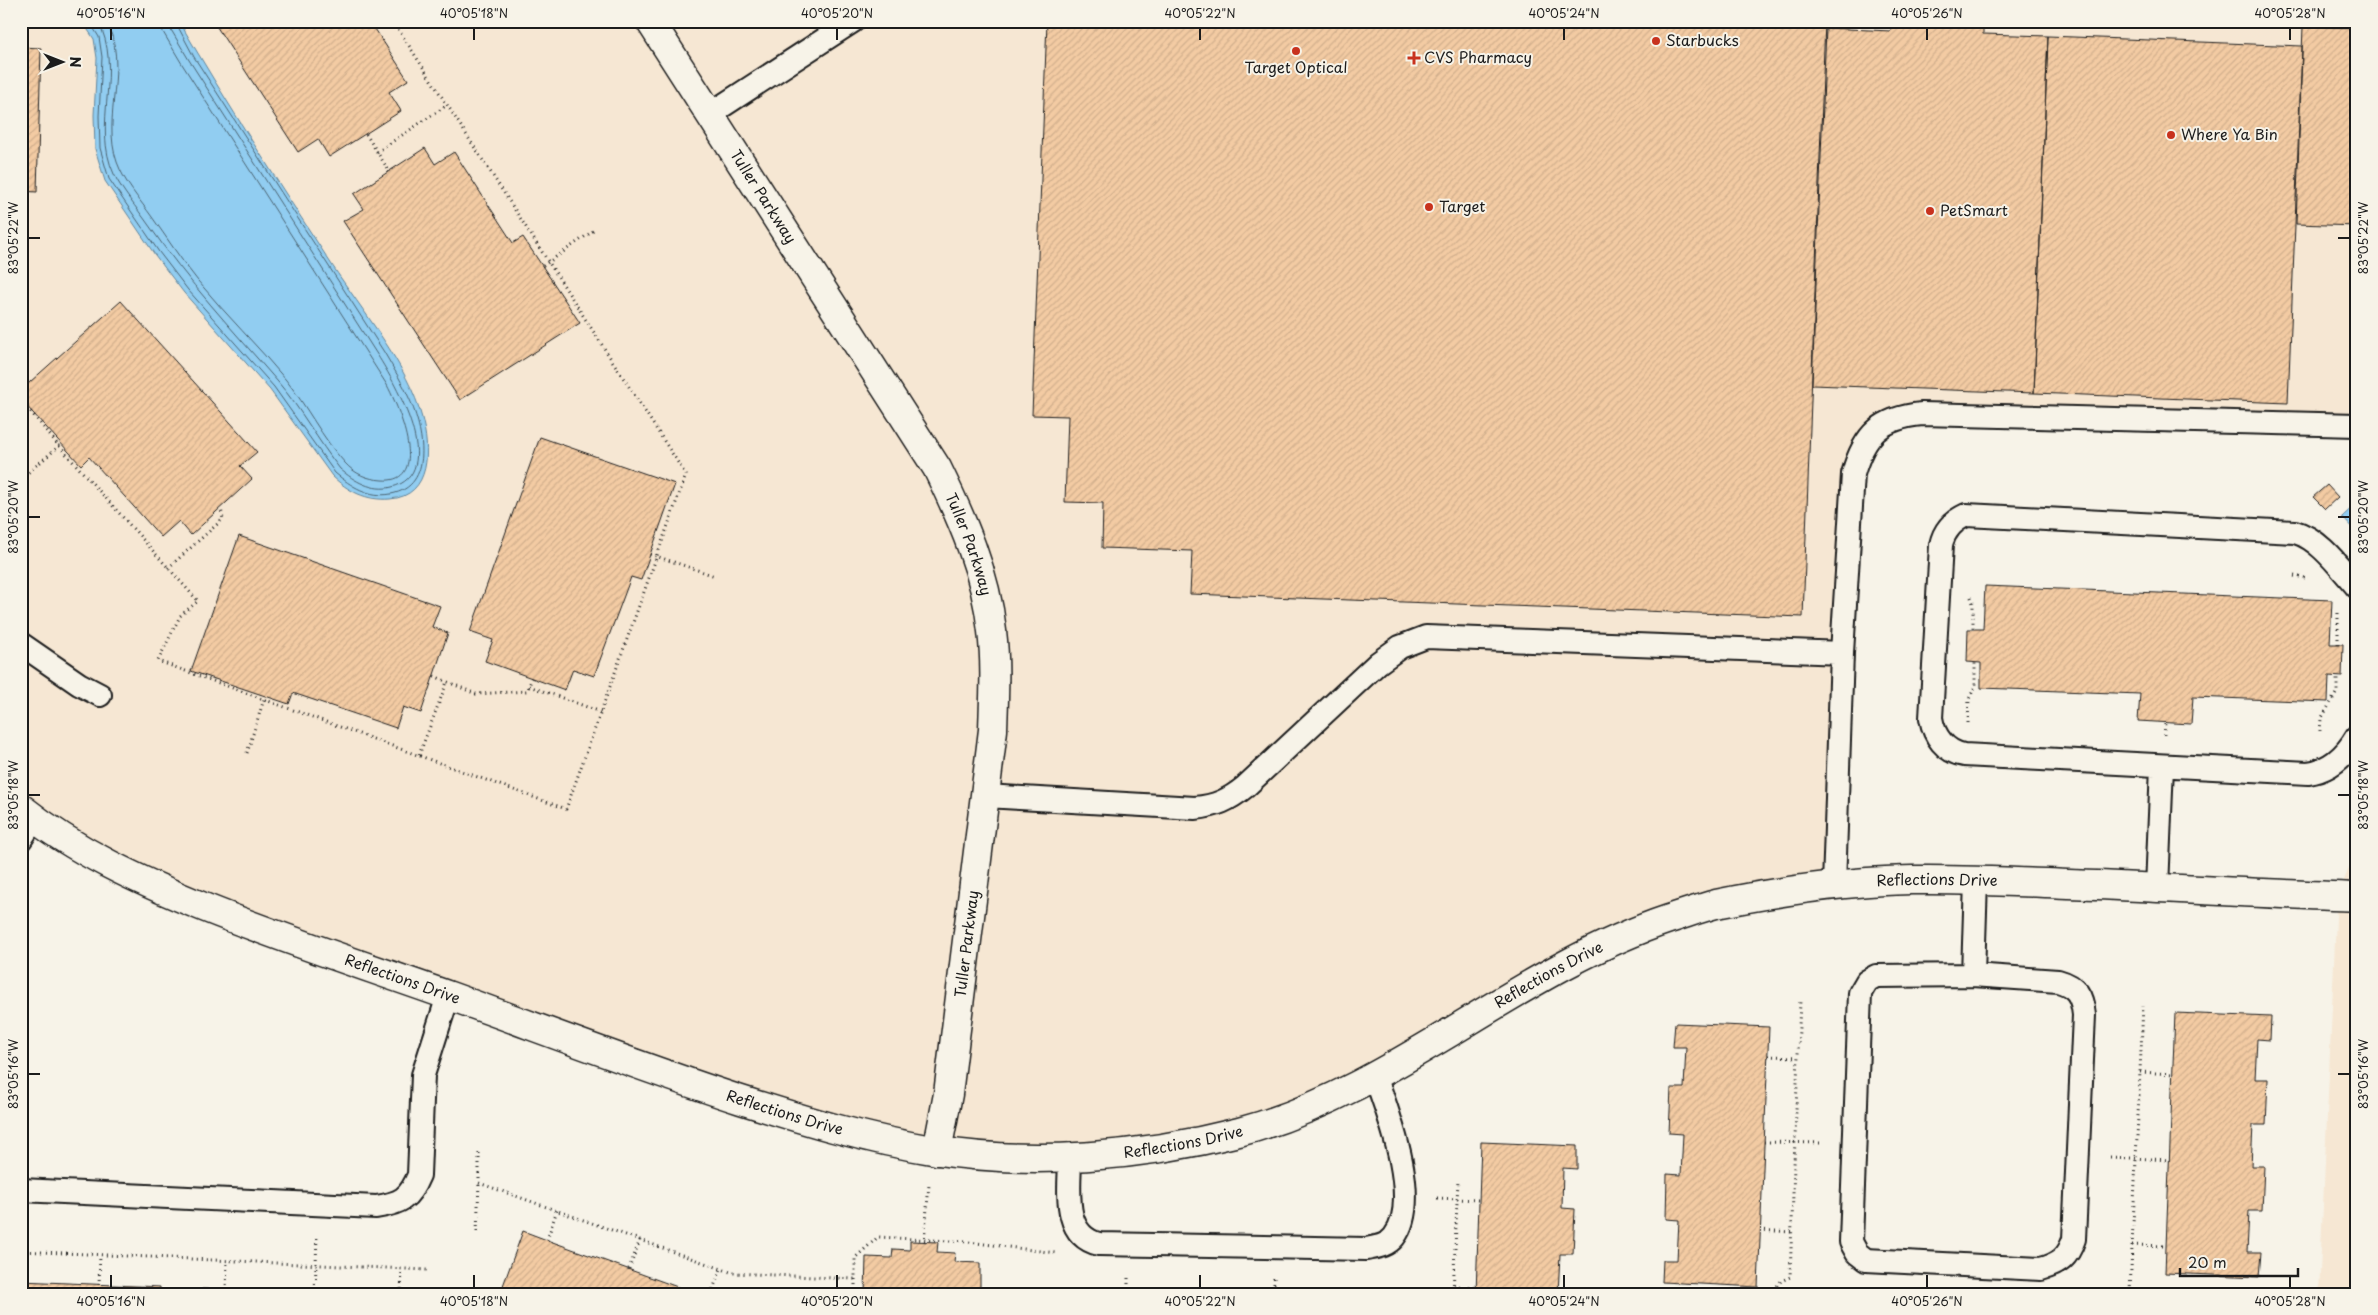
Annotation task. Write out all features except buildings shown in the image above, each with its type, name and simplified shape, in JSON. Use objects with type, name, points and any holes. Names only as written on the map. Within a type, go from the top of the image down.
[{"type":"street","name":"Tuller Parkway","points":[[650,21],[936,468],[962,520],[982,577],[992,628],[995,670],[994,713],[986,796],[948,1094],[937,1151]]},
{"type":"street","name":"Reflections Drive","points":[[26,822],[172,894],[262,930],[680,1080],[816,1124],[937,1151],[988,1155],[1070,1157],[1115,1154],[1192,1142],[1240,1132],[1298,1113],[1375,1076],[1590,950],[1639,930],[1709,906],[1834,885],[1907,880],[1976,880],[2357,897]]},
{"type":"lane","points":[[710,114],[853,21]]},
{"type":"lane","points":[[1834,885],[1842,652],[1852,474],[1858,455],[1865,443],[1884,424],[1902,416],[1922,414],[2357,425]]},
{"type":"lane","points":[[2357,587],[2319,546],[2302,534],[2294,532],[1972,515],[1960,518],[1947,530],[1941,545],[1931,718],[1932,727],[1943,744],[1952,752],[1964,755],[2162,766],[2317,772],[2334,764],[2357,736]]},
{"type":"lane","points":[[986,796],[1195,808],[1213,807],[1229,800],[1245,787],[1378,663],[1400,647],[1426,637],[1842,652]]},
{"type":"lane","points":[[21,644],[79,684],[100,695]]},
{"type":"lane","points":[[2156,888],[2162,766]]},
{"type":"lane","points":[[1973,975],[1976,880]]},
{"type":"lane","points":[[1887,975],[1973,975],[2058,981],[2078,990],[2083,1001],[2084,1015],[2074,1239],[2070,1251],[2062,1261],[2041,1269],[1866,1260],[1857,1253],[1851,1242],[1854,1145],[1858,1006],[1860,993],[1867,982],[1876,976],[1887,975]]},
{"type":"lane","points":[[21,1190],[376,1207],[391,1205],[404,1200],[414,1188],[419,1175],[423,1075],[448,996]]},
{"type":"lane","points":[[1070,1157],[1070,1211],[1073,1224],[1079,1234],[1088,1242],[1099,1244],[1366,1249],[1381,1246],[1393,1239],[1401,1224],[1403,1195],[1401,1164],[1394,1128],[1375,1076]]},
{"type":"path","points":[[21,400],[198,601],[180,616],[158,661],[265,698],[566,809],[686,475],[393,21]]},
{"type":"path","points":[[377,152],[447,105]]},
{"type":"path","points":[[366,134],[389,171]]},
{"type":"path","points":[[543,266],[596,229]]},
{"type":"path","points":[[21,479],[61,446]]},
{"type":"path","points":[[168,568],[223,519],[221,508]]},
{"type":"path","points":[[650,554],[715,576]]},
{"type":"path","points":[[1964,755],[1969,699],[1975,687],[1975,662]]},
{"type":"path","points":[[434,676],[476,694],[527,691],[532,678]]},
{"type":"path","points":[[419,756],[447,682]]},
{"type":"path","points":[[528,686],[601,712]]},
{"type":"path","points":[[247,753],[265,698]]},
{"type":"path","points":[[1771,1294],[1781,1281],[1790,1277],[1800,1000]]},
{"type":"path","points":[[2130,1291],[2143,1006]]},
{"type":"path","points":[[1768,1056],[1798,1057]]},
{"type":"path","points":[[2140,1072],[2173,1074]]},
{"type":"path","points":[[1764,1142],[1854,1145]]},
{"type":"path","points":[[924,1240],[929,1187],[937,1151]]},
{"type":"path","points":[[477,1231],[480,1153]]},
{"type":"path","points":[[2078,1156],[2169,1160]]},
{"type":"path","points":[[1453,1294],[1458,1180]]},
{"type":"path","points":[[479,1183],[733,1273],[855,1279]]},
{"type":"path","points":[[1403,1195],[1479,1200]]},
{"type":"path","points":[[315,1294],[319,1204]]},
{"type":"path","points":[[547,1240],[557,1210]]},
{"type":"path","points":[[1760,1230],[1791,1232]]},
{"type":"path","points":[[855,1287],[856,1258],[878,1237],[1062,1253]]},
{"type":"path","points":[[629,1269],[640,1240]]},
{"type":"path","points":[[2132,1245],[2166,1246]]},
{"type":"path","points":[[21,1251],[427,1270]]},
{"type":"path","points":[[99,1285],[100,1255]]},
{"type":"path","points":[[226,1290],[227,1261]]},
{"type":"path","points":[[401,1294],[402,1269]]},
{"type":"path","points":[[711,1294],[721,1269]]},
{"type":"path","points":[[1128,1277],[1128,1294]]},
{"type":"path","points":[[1454,1286],[1476,1287]]},
{"type":"shaded area","points":[[21,21],[2357,21],[2357,425],[1902,416],[1858,455],[1834,885],[1709,906],[1375,1076],[1192,1142],[937,1151],[262,930],[21,808]]},
{"type":"shaded area","points":[[2357,849],[2357,1294],[2319,1294],[2337,897]]},
{"type":"water","points":[[82,21],[179,21],[254,144],[332,265],[383,339],[407,379],[416,399],[425,430],[426,456],[425,469],[421,480],[414,489],[404,496],[390,499],[365,497],[344,486],[332,476],[270,390],[184,293],[155,255],[105,181],[95,149],[94,115],[97,58],[94,39]]},
{"type":"water","points":[[2357,503],[2357,533],[2342,517]]},
{"type":"place","name":"Starbucks","points":[[1656,41]]},
{"type":"place","name":"Target Optical","points":[[1296,51]]},
{"type":"place","name":"CVS Pharmacy","points":[[1414,58]]},
{"type":"place","name":"Where Ya Bin","points":[[2171,135]]},
{"type":"place","name":"Target","points":[[1429,207]]},
{"type":"place","name":"PetSmart","points":[[1930,211]]}]
